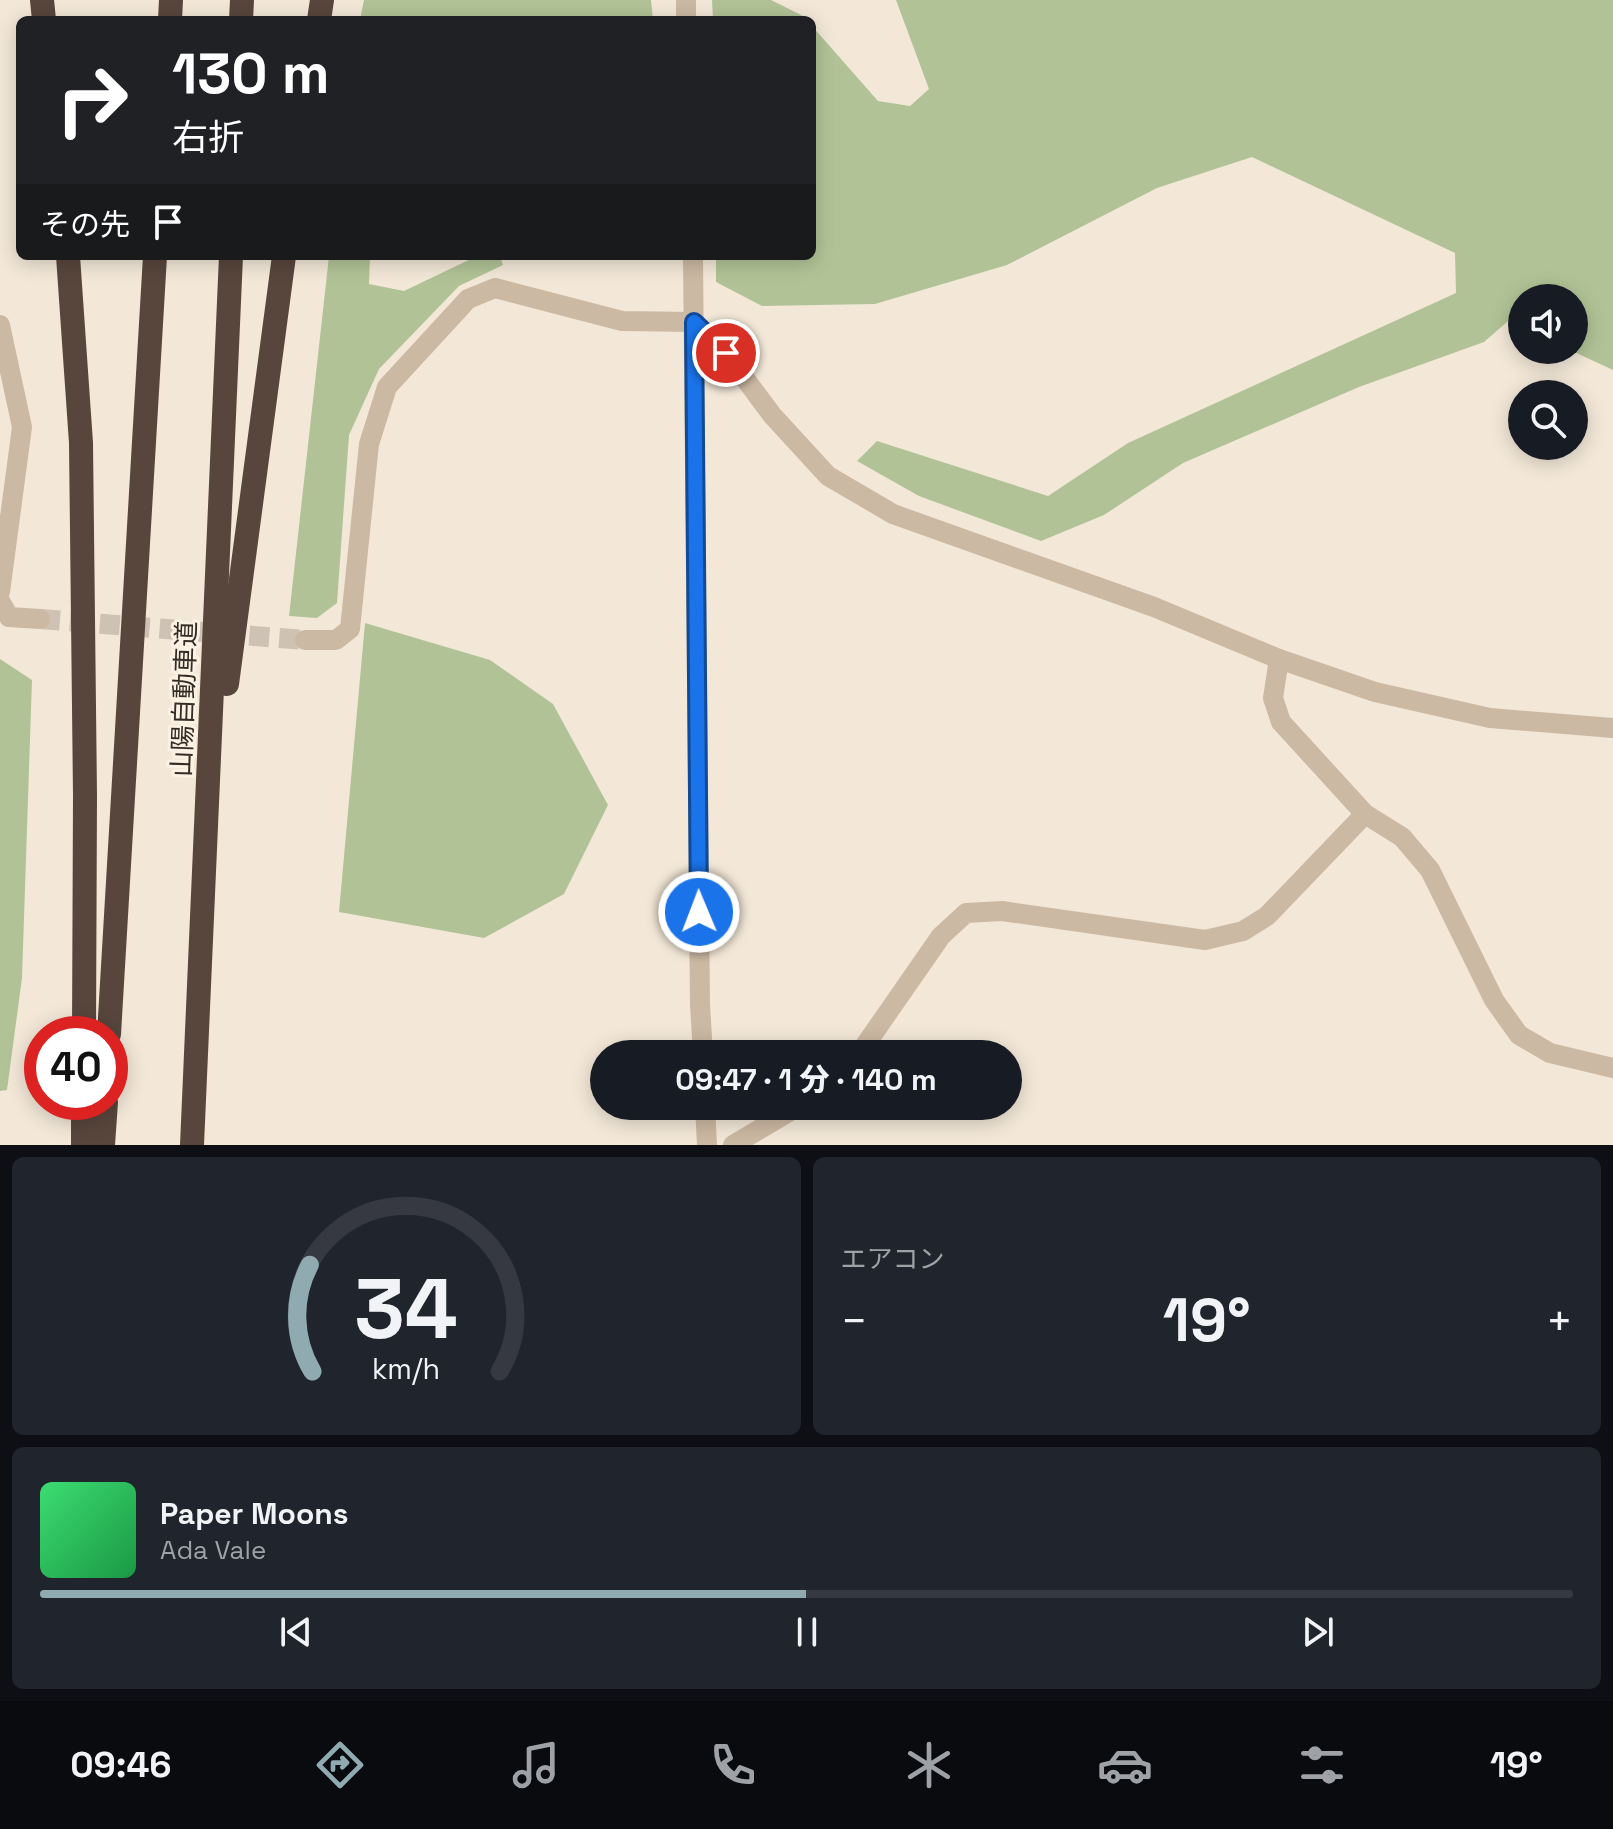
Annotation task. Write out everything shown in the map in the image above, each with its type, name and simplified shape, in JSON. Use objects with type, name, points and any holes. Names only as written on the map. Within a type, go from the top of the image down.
[{"type":"highway","points":[[68,260],[81,443],[84,1016]]},
{"type":"highway","name":"山陽自動車道","points":[[110,1016],[155,260]]},
{"type":"highway","name":"山陽自動車道","points":[[192,1145],[231,260]]},
{"type":"highway","points":[[206,837],[283,260]]},
{"type":"highway","points":[[83,1120],[83,1145]]},
{"type":"highway","points":[[103,1145],[105,1120]]},
{"type":"street","points":[[693,260],[703,1040]]},
{"type":"street","points":[[305,640],[336,640],[350,629],[369,444],[387,387],[468,299],[495,288],[622,321],[694,322],[726,353],[772,415],[828,476],[893,514],[1154,607],[1279,659],[1375,692],[1490,718],[1613,728]]},
{"type":"street","points":[[0,325],[22,427],[0,592]]},
{"type":"street","points":[[0,601],[9,617],[40,619]]},
{"type":"street","points":[[1279,659],[1273,698],[1281,722],[1365,814],[1402,837],[1430,870],[1494,1000],[1519,1035],[1550,1053],[1613,1068]]},
{"type":"street","points":[[869,1040],[941,936],[966,913],[1002,911],[1205,940],[1243,931],[1267,916],[1365,814]]},
{"type":"street","points":[[706,1120],[707,1145]]},
{"type":"street","points":[[733,1145],[775,1120]]},
{"type":"green space","points":[[364,0],[651,0],[653,16],[361,16]]},
{"type":"green space","points":[[712,0],[771,0],[803,16],[713,16]]},
{"type":"green space","points":[[896,0],[1613,0],[1613,370],[1588,358],[1588,284],[1508,284],[1508,321],[1484,342],[1359,387],[1183,463],[1104,515],[1041,541],[919,496],[857,461],[877,441],[1048,496],[1128,443],[1456,293],[1455,253],[1252,157],[1157,188],[1007,265],[875,304],[762,306],[716,282],[716,260],[816,260],[816,31],[878,101],[910,106],[929,89]]},
{"type":"green space","points":[[329,260],[370,260],[369,284],[404,291],[469,260],[501,260],[503,265],[459,286],[379,369],[349,435],[337,603],[317,618],[289,616]]},
{"type":"green space","points":[[365,623],[490,660],[553,704],[608,805],[564,894],[484,938],[339,912]]},
{"type":"green space","points":[[0,659],[32,680],[22,978],[7,1090],[0,1091]]},
{"type":"tunnel","points":[[40,619],[305,640]]},
{"type":"route","points":[[699,912],[694,322],[726,353]]}]
